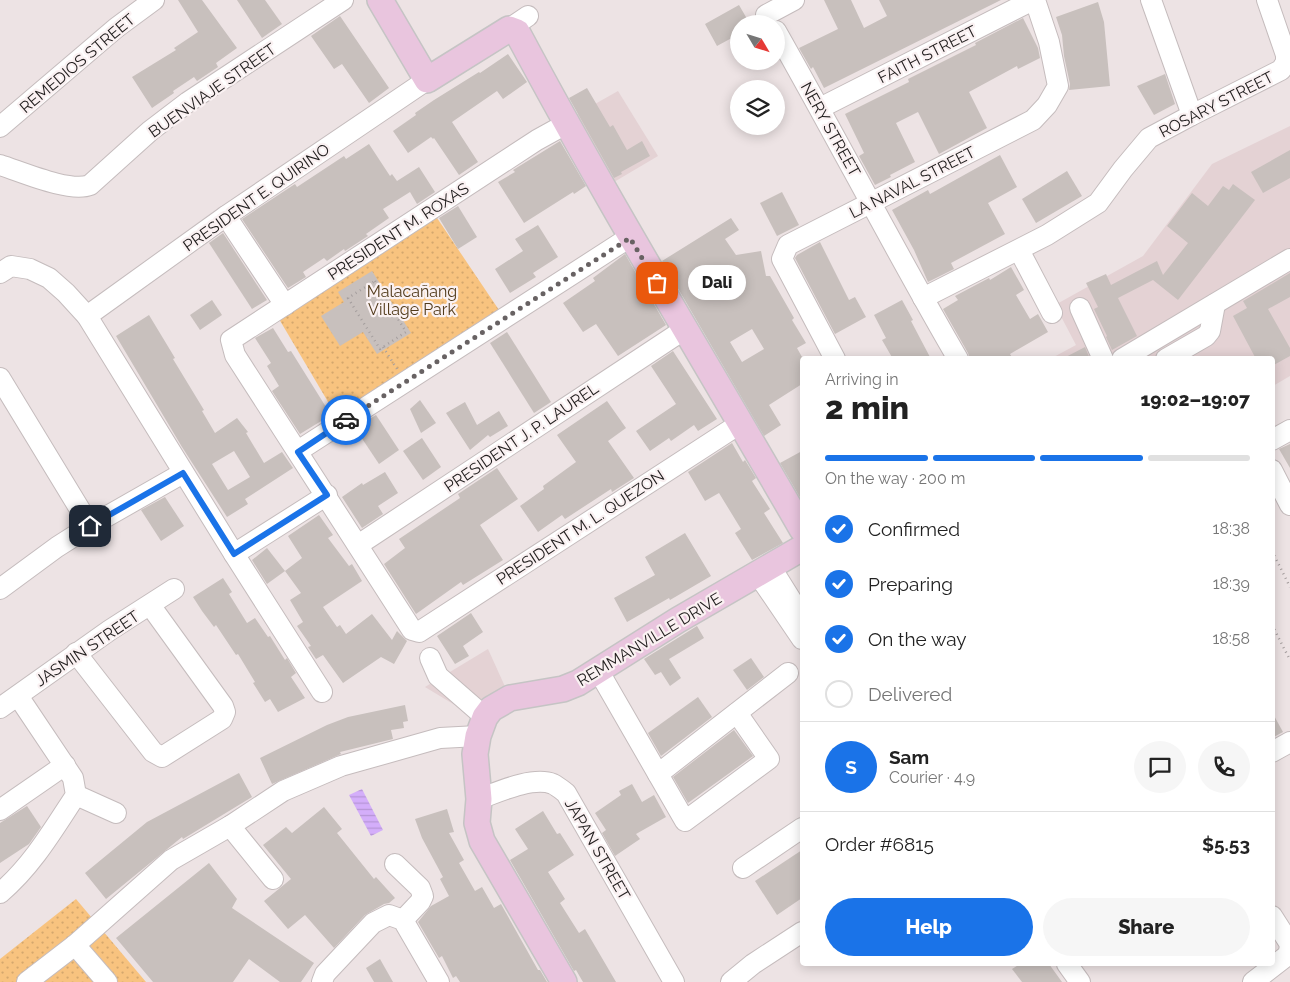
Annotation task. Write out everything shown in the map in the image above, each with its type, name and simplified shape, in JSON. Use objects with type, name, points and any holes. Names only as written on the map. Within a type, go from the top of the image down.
[{"type":"main road","points":[[380,0],[427,80],[518,22],[516,32],[566,124],[630,238],[800,526]]},
{"type":"main road","name":"REMMANVILLE DRIVE","points":[[481,726],[491,709],[510,698],[563,689],[578,683],[678,620],[800,549]]},
{"type":"main road","points":[[481,726],[475,754],[479,799],[477,823],[482,841],[564,982]]},
{"type":"street","name":"REMEDIOS STREET","points":[[0,127],[116,28],[154,0]]},
{"type":"street","name":"BUENVIAJE STREET","points":[[0,165],[70,187],[90,185],[150,131],[188,102],[342,0]]},
{"type":"street","points":[[771,15],[794,0]]},
{"type":"street","name":"FAITH STREET","points":[[820,108],[1034,0]]},
{"type":"street","name":"LA NAVAL STREET","points":[[834,356],[782,259],[788,245],[1033,120],[1047,105],[1058,86],[1049,42],[1034,0]]},
{"type":"street","points":[[1151,0],[1192,115]]},
{"type":"street","name":"ROSARY STREET","points":[[923,298],[1047,235],[1098,203],[1122,169],[1150,138],[1281,70],[1286,62],[1286,55],[1267,0]]},
{"type":"street","name":"NERY STREET","points":[[785,47],[956,356]]},
{"type":"street","name":"PRESIDENT E. QUIRINO","points":[[87,316],[226,216],[427,80]]},
{"type":"street","name":"PRESIDENT M. ROXAS","points":[[298,452],[235,355],[231,340],[537,140],[566,124]]},
{"type":"street","points":[[226,216],[285,305]]},
{"type":"street","points":[[358,545],[298,452],[630,238]]},
{"type":"street","points":[[1018,250],[1052,313]]},
{"type":"street","points":[[1135,356],[1215,304],[1290,259]]},
{"type":"street","points":[[0,273],[10,266],[30,268],[50,278],[66,292],[87,316],[183,473],[322,692]]},
{"type":"street","points":[[1171,356],[1206,336],[1210,331],[1215,304]]},
{"type":"street","points":[[1080,308],[1102,356]]},
{"type":"street","name":"PRESIDENT J. P. LAUREL","points":[[358,545],[684,329]]},
{"type":"street","points":[[0,378],[90,526]]},
{"type":"street","name":"PRESIDENT M. L. QUEZON","points":[[358,545],[412,630],[420,632],[741,423]]},
{"type":"street","points":[[1275,438],[1290,430]]},
{"type":"street","points":[[0,589],[57,547],[90,526],[183,473]]},
{"type":"street","points":[[1275,476],[1290,505]]},
{"type":"street","points":[[234,554],[327,495]]},
{"type":"street","points":[[764,570],[800,625]]},
{"type":"street","name":"JASMIN STREET","points":[[0,708],[76,653],[174,589]]},
{"type":"street","points":[[76,653],[158,756],[162,757],[222,719],[225,712],[223,706],[150,605]]},
{"type":"street","points":[[27,982],[75,945],[171,860],[230,826],[283,791],[341,766],[481,726],[438,676],[430,658]]},
{"type":"street","points":[[598,670],[685,821],[769,759],[737,713]]},
{"type":"street","points":[[658,774],[788,673]]},
{"type":"street","points":[[0,893],[17,879],[40,850],[76,795],[73,778],[18,696]]},
{"type":"street","points":[[1275,750],[1290,742]]},
{"type":"street","points":[[0,810],[65,766]]},
{"type":"street","name":"JAPAN STREET","points":[[479,799],[520,785],[536,782],[552,784],[566,793],[674,982]]},
{"type":"street","points":[[76,795],[116,812]]},
{"type":"street","points":[[230,826],[273,879]]},
{"type":"street","points":[[744,868],[800,829]]},
{"type":"street","points":[[395,864],[420,888],[423,896],[420,902],[403,920]]},
{"type":"street","points":[[322,982],[325,974],[373,923],[389,915],[403,920],[439,982]]},
{"type":"street","points":[[1275,921],[1290,946],[1288,955],[1275,965]]},
{"type":"street","points":[[731,982],[753,964],[800,933]]},
{"type":"street","points":[[75,945],[107,982]]},
{"type":"street","points":[[1068,966],[1080,982]]},
{"type":"street","points":[[1253,982],[1274,966]]},
{"type":"path","points":[[375,281],[406,332],[383,347],[380,349],[348,298],[375,281]]},
{"type":"path","points":[[383,347],[406,382]]},
{"type":"path","points":[[1275,558],[1290,587]]},
{"type":"path","points":[[1275,631],[1290,660]]},
{"type":"shaded area","points":[[618,91],[658,156],[609,185],[572,117]]},
{"type":"shaded area","points":[[1290,126],[1290,376],[1275,385],[1275,356],[1056,356],[1076,345],[1055,305],[1143,256],[1212,164]]},
{"type":"shaded area","points":[[488,649],[507,691],[473,716],[425,687]]},
{"type":"shaded area","points":[[362,789],[383,830],[371,836],[349,795]]},
{"type":"green space","name":"Malacañang Village Park","points":[[435,215],[501,313],[337,417],[279,319]]},
{"type":"green space","points":[[76,899],[146,982],[0,982],[0,959]]},
{"type":"building","points":[[178,0],[202,0],[237,48],[216,63],[218,67],[197,81],[194,77],[152,108],[132,77],[176,50],[174,48],[198,32]]},
{"type":"building","points":[[237,0],[265,0],[282,24],[262,38]]},
{"type":"building","points":[[824,0],[851,0],[864,28],[887,16],[879,0],[1001,0],[824,88],[813,67],[811,69],[799,48],[838,29]]},
{"type":"building","points":[[1098,2],[1104,22],[1110,86],[1069,90],[1070,84],[1062,35],[1056,17]]},
{"type":"building","points":[[739,5],[745,15],[730,15],[730,39],[717,46],[705,24]]},
{"type":"building","points":[[340,16],[389,88],[369,103],[342,64],[334,69],[311,36]]},
{"type":"building","points":[[1023,18],[1038,48],[1040,58],[1018,69],[1017,66],[969,92],[987,128],[939,154],[918,112],[896,123],[915,162],[875,185],[859,156],[864,153],[845,114],[909,82],[908,79],[976,45],[975,43]]},
{"type":"building","points":[[508,54],[527,82],[503,99],[497,91],[452,122],[478,162],[459,175],[434,138],[431,137],[408,153],[393,131],[434,100]]},
{"type":"building","points":[[1165,74],[1175,104],[1154,115],[1137,86]]},
{"type":"building","points":[[587,88],[610,127],[613,125],[627,150],[642,141],[650,156],[614,178],[569,98]]},
{"type":"building","points":[[560,141],[586,186],[574,194],[573,192],[524,223],[498,182],[515,172],[513,170]]},
{"type":"building","points":[[369,144],[390,176],[392,174],[397,181],[419,167],[435,192],[417,204],[410,192],[383,209],[389,218],[366,234],[368,236],[327,261],[324,258],[303,272],[306,277],[288,288],[242,219],[295,184],[297,187],[344,156],[346,159]]},
{"type":"building","points":[[1290,150],[1290,178],[1263,193],[1251,172]]},
{"type":"building","points":[[1000,155],[1017,187],[988,203],[1005,234],[951,263],[954,269],[928,282],[914,250],[892,210],[928,190],[930,194]]},
{"type":"building","points":[[1067,171],[1082,196],[1036,223],[1022,199]]},
{"type":"building","points":[[1233,184],[1255,200],[1178,300],[1153,280],[1118,298],[1137,336],[1112,350],[1094,309],[1098,307],[1086,283],[1106,274],[1111,285],[1157,261],[1163,275],[1188,243],[1167,226],[1192,193],[1208,206],[1223,186],[1229,190]]},
{"type":"building","points":[[782,192],[799,225],[777,236],[760,203]]},
{"type":"building","points":[[458,206],[477,237],[458,249],[439,218]]},
{"type":"building","points":[[731,218],[739,230],[725,239],[736,255],[761,251],[766,276],[770,276],[806,343],[797,348],[801,356],[800,385],[769,405],[781,425],[764,436],[662,261]],"holes":[[[752,329],[764,349],[742,362],[730,342]]]},
{"type":"building","points":[[538,225],[558,257],[533,273],[536,277],[510,293],[495,269],[523,251],[515,239]]},
{"type":"building","points":[[223,233],[267,300],[252,309],[209,243]]},
{"type":"building","points":[[820,242],[849,300],[855,297],[866,317],[835,334],[795,258]]},
{"type":"building","points":[[625,254],[666,325],[618,356],[596,324],[583,332],[563,303],[595,281],[593,278]]},
{"type":"building","points":[[1011,267],[1024,290],[1016,295],[1030,319],[1038,314],[1048,332],[1010,354],[1011,356],[969,356],[943,309],[958,300],[955,296],[989,278],[990,280]]},
{"type":"building","points":[[372,271],[411,333],[377,354],[363,332],[340,346],[321,316],[344,302],[338,292]]},
{"type":"building","points":[[1290,273],[1290,297],[1268,309],[1290,348],[1290,356],[1275,364],[1275,356],[1254,356],[1233,316],[1247,308],[1243,301]]},
{"type":"building","points":[[212,300],[222,315],[200,330],[190,315]]},
{"type":"building","points":[[902,300],[929,356],[891,356],[882,340],[886,338],[874,315]]},
{"type":"building","points":[[149,315],[175,358],[173,359],[204,410],[202,411],[215,433],[237,418],[248,432],[246,433],[264,463],[282,452],[293,468],[245,499],[248,504],[227,517],[182,447],[116,336]],"holes":[[[234,451],[250,477],[228,490],[212,464]]]},
{"type":"building","points":[[273,328],[288,352],[291,351],[331,415],[300,434],[272,391],[279,386],[267,366],[271,363],[255,338]]},
{"type":"building","points":[[507,332],[551,402],[534,413],[490,343]]},
{"type":"building","points":[[1085,347],[1089,356],[1068,356]]},
{"type":"building","points":[[673,351],[717,419],[698,431],[694,425],[671,441],[669,438],[650,451],[636,431],[676,404],[651,366]]},
{"type":"building","points":[[420,400],[436,423],[421,433],[410,409]]},
{"type":"building","points":[[607,401],[626,428],[608,441],[634,478],[612,492],[611,489],[565,519],[562,515],[538,532],[520,506],[544,489],[543,486],[576,462],[557,435]]},
{"type":"building","points":[[465,402],[477,425],[499,411],[508,426],[490,437],[488,435],[470,450],[446,413]]},
{"type":"building","points":[[376,415],[399,450],[379,464],[355,428]]},
{"type":"building","points":[[422,438],[441,467],[423,480],[403,451]]},
{"type":"building","points":[[732,443],[743,462],[745,460],[756,478],[752,481],[770,509],[764,513],[783,543],[752,560],[735,533],[741,529],[719,493],[705,501],[688,472]]},
{"type":"building","points":[[1290,444],[1290,468],[1279,449]]},
{"type":"building","points":[[800,452],[800,498],[780,463]]},
{"type":"building","points":[[497,468],[518,499],[480,525],[503,560],[463,585],[461,582],[416,614],[384,564],[405,548],[399,539],[460,498],[458,494]]},
{"type":"building","points":[[385,472],[398,493],[378,506],[383,514],[362,528],[342,497],[362,483],[363,485]]},
{"type":"building","points":[[165,497],[184,526],[161,541],[141,510]]},
{"type":"building","points":[[319,515],[333,535],[328,538],[349,566],[352,564],[362,581],[323,607],[337,627],[340,625],[346,634],[372,614],[392,640],[397,631],[407,641],[394,664],[381,657],[343,683],[323,655],[316,659],[308,647],[311,646],[297,626],[303,622],[290,600],[301,593],[285,571],[302,558],[288,536]]},
{"type":"building","points":[[685,533],[711,576],[627,622],[614,598],[655,575],[645,557]]},
{"type":"building","points":[[267,548],[285,571],[267,584],[252,560]]},
{"type":"building","points":[[223,578],[232,592],[229,594],[247,623],[255,618],[268,637],[270,636],[285,660],[287,658],[296,673],[291,677],[305,698],[278,712],[270,699],[265,702],[238,654],[236,655],[216,625],[214,627],[202,611],[193,597]]},
{"type":"building","points":[[471,613],[483,632],[463,646],[469,656],[455,664],[437,636]]},
{"type":"building","points":[[697,626],[704,638],[669,659],[681,678],[670,686],[661,672],[655,675],[644,659]]},
{"type":"building","points":[[751,658],[764,677],[747,690],[733,670]]},
{"type":"building","points":[[698,697],[712,717],[661,756],[648,733]]},
{"type":"building","points":[[405,705],[408,721],[403,722],[404,728],[391,730],[393,739],[340,752],[341,754],[272,784],[260,758],[327,725],[348,717]]},
{"type":"building","points":[[1275,717],[1283,732],[1275,736]]},
{"type":"building","points":[[734,730],[753,756],[688,803],[673,777]]},
{"type":"building","points":[[239,773],[252,797],[183,839],[182,837],[106,899],[85,873],[147,822]]},
{"type":"building","points":[[632,784],[642,802],[654,795],[666,817],[636,834],[640,839],[615,856],[602,833],[606,830],[595,813],[621,795],[619,791]]},
{"type":"building","points":[[27,806],[41,827],[29,844],[0,863],[0,823]]},
{"type":"building","points":[[324,807],[342,829],[337,833],[374,879],[376,877],[395,898],[365,915],[334,948],[305,915],[288,929],[264,901],[291,879],[263,845],[286,827],[292,833]]},
{"type":"building","points":[[447,809],[454,832],[449,833],[464,860],[459,863],[475,891],[482,887],[494,908],[501,904],[538,970],[540,970],[547,982],[460,982],[456,976],[453,978],[442,956],[439,958],[418,922],[431,906],[449,896],[440,879],[443,877],[422,838],[415,819]]},
{"type":"building","points":[[543,811],[557,834],[560,833],[574,855],[548,872],[565,899],[560,903],[579,933],[585,929],[616,982],[583,982],[576,970],[574,971],[510,860],[528,849],[515,829]]},
{"type":"building","points":[[800,851],[800,899],[777,915],[755,881]]},
{"type":"building","points":[[209,863],[237,899],[232,908],[314,963],[301,982],[280,982],[249,959],[233,982],[153,982],[116,938]]},
{"type":"building","points":[[380,959],[393,982],[374,982],[366,968]]},
{"type":"building","points":[[1017,966],[1050,966],[1062,982],[1022,982],[1012,969]]},
{"type":"way so far","points":[[346,420],[630,238],[657,283]]},
{"type":"place","name":"Dali","points":[[657,283]]},
{"type":"route","points":[[90,526],[183,473],[234,554],[327,495],[298,452],[346,420]]}]
